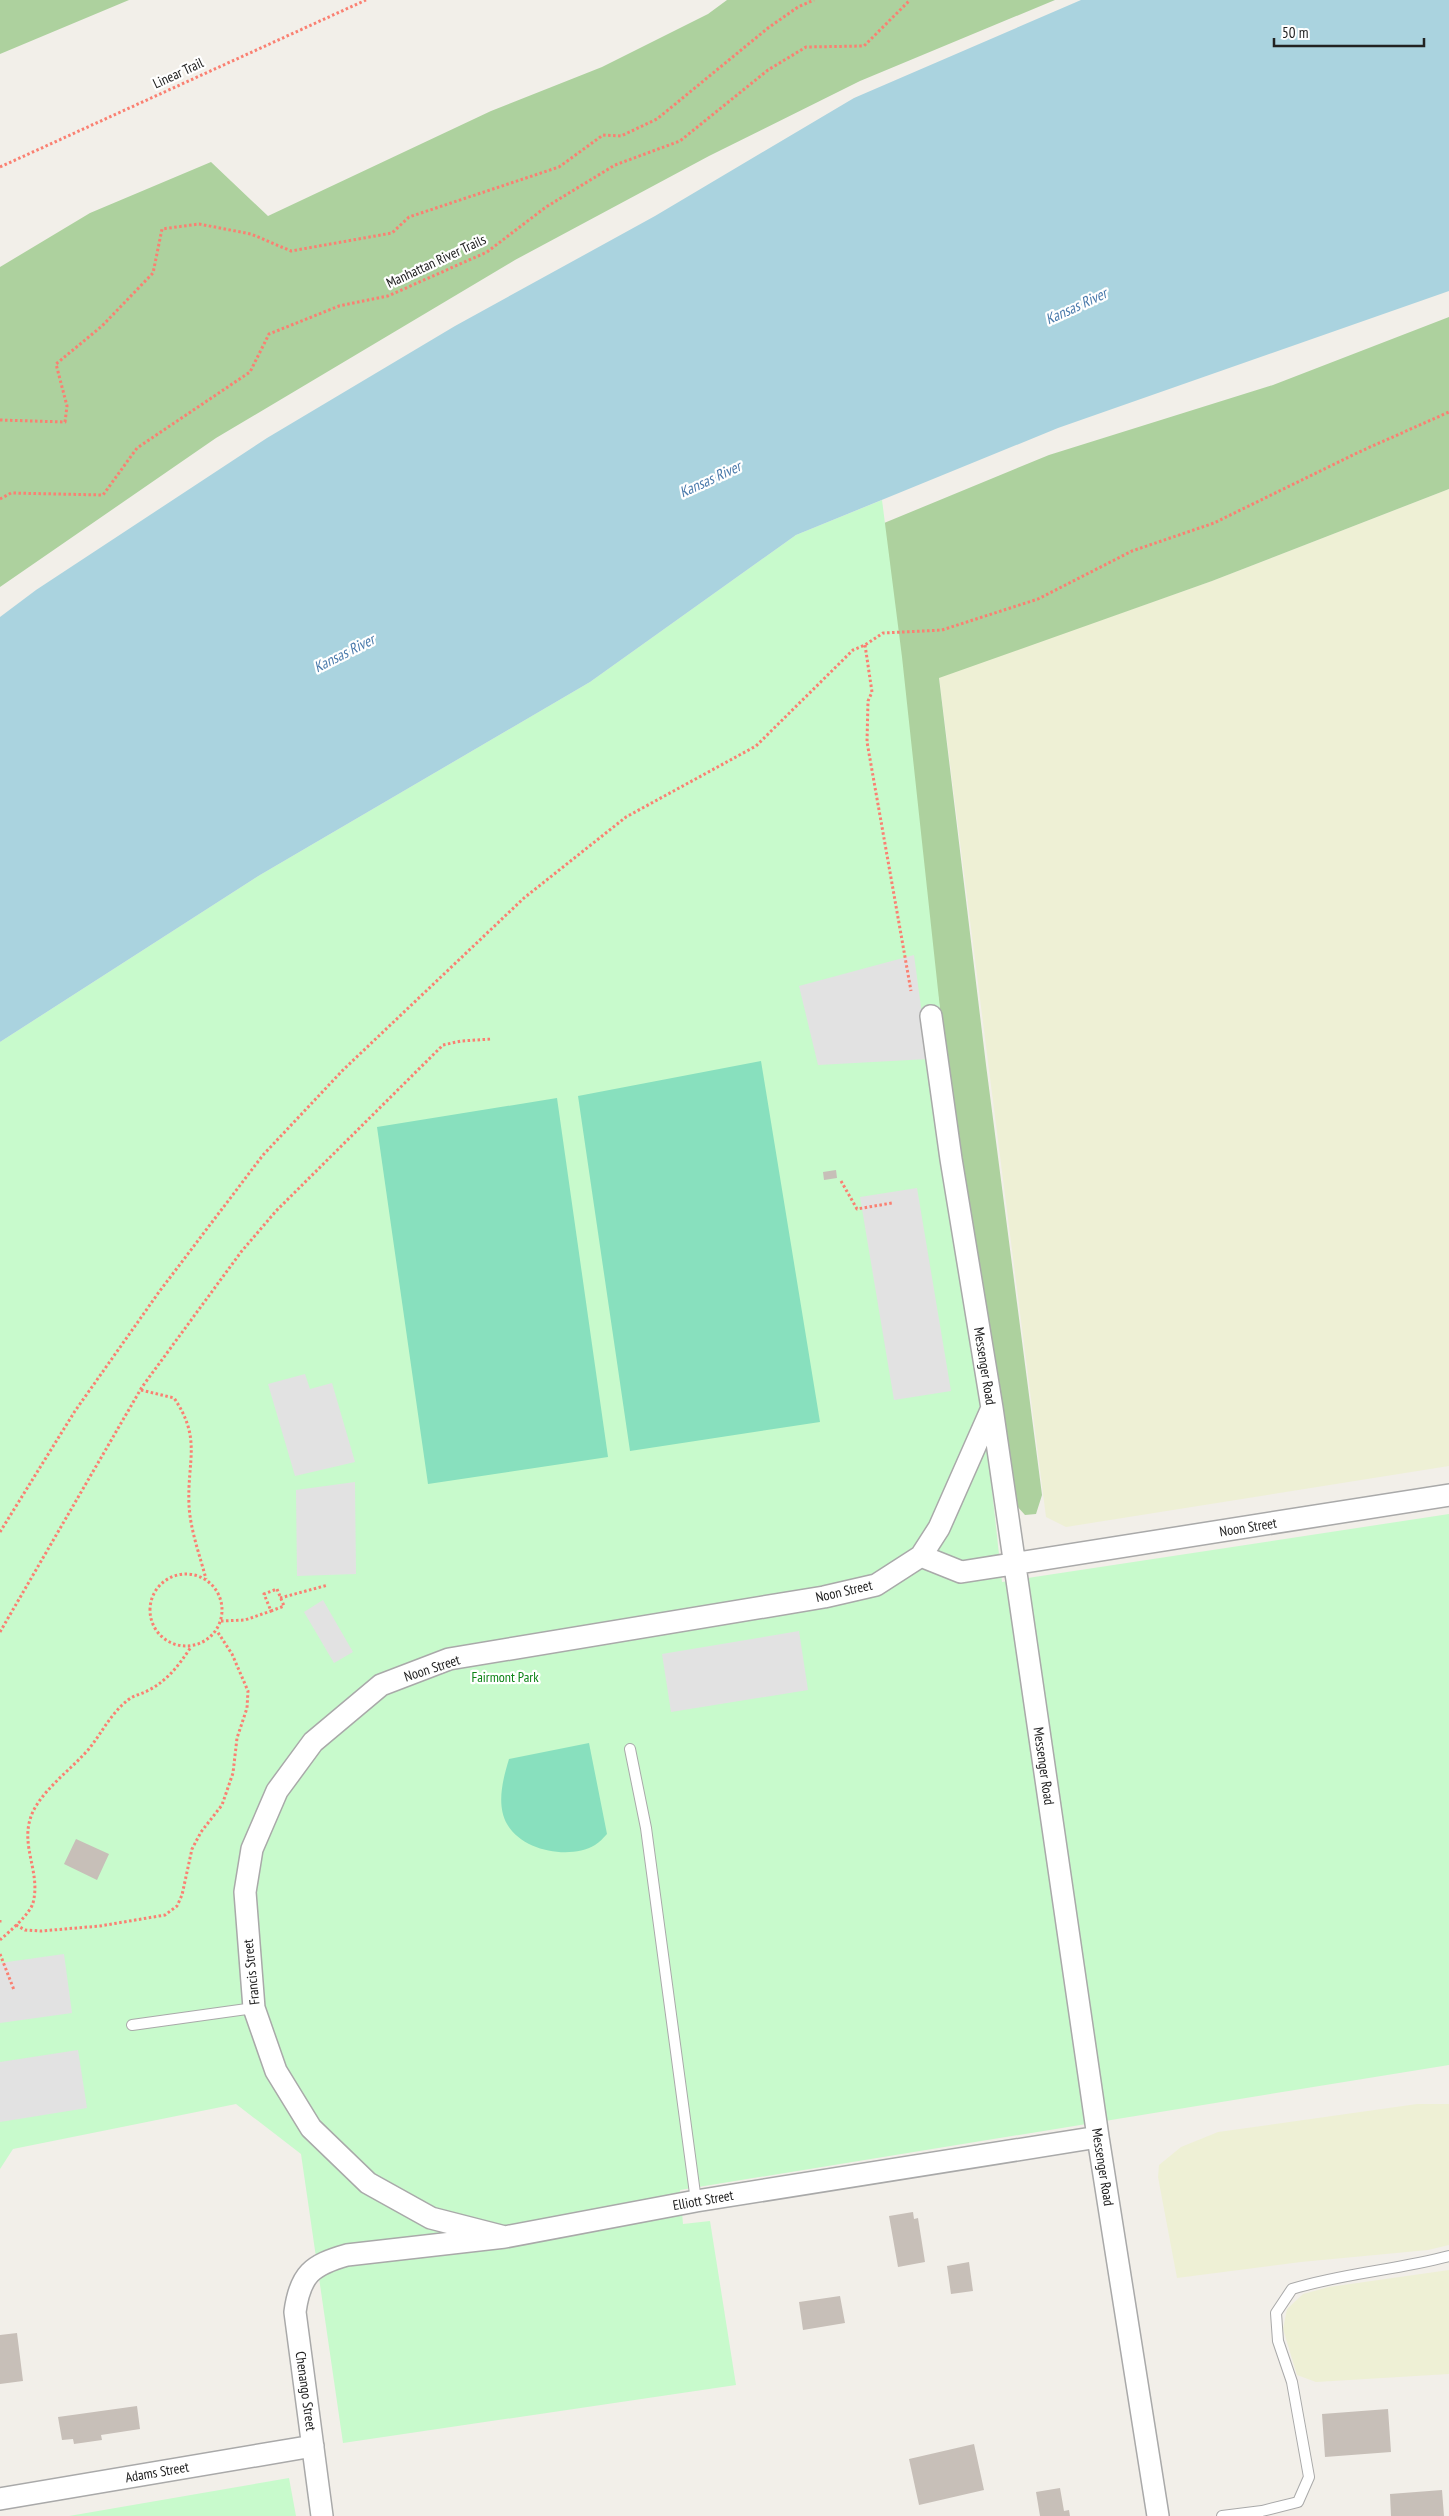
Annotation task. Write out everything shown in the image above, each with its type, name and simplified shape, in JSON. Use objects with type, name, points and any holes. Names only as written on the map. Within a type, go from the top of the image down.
[{"type":"street","name":"Messenger Road","points":[[931,1016],[951,1159],[992,1408],[1098,2137],[1158,2516]]},
{"type":"street","points":[[921,1556],[939,1528],[992,1408]]},
{"type":"street","name":"Noon Street","points":[[382,1685],[449,1659],[824,1597],[876,1585],[921,1556],[961,1572],[1449,1495]]},
{"type":"street","name":"Francis Street","points":[[382,1685],[313,1742],[277,1791],[255,1842],[245,1892],[254,2008],[276,2071],[311,2128],[368,2183],[431,2218],[505,2237]]},
{"type":"street","name":"Elliott Street","points":[[311,2270],[324,2262],[348,2255],[505,2237],[696,2201],[1098,2137]]},
{"type":"street","name":"Chenango Street","points":[[311,2270],[298,2290],[295,2312],[322,2516]]},
{"type":"street","name":"Adams Street","points":[[0,2499],[313,2446]]},
{"type":"lane","points":[[630,1749],[646,1828],[696,2201]]},
{"type":"lane","points":[[132,2025],[254,2008]]},
{"type":"lane","points":[[1222,2516],[1262,2511],[1298,2502],[1309,2477],[1292,2382],[1278,2341],[1276,2313],[1292,2289],[1326,2278],[1425,2263],[1449,2256]]},
{"type":"path","name":"Linear Trail","points":[[0,166],[366,0]]},
{"type":"path","points":[[0,420],[65,422],[67,406],[56,364],[102,326],[153,273],[162,229],[199,224],[252,234],[291,251],[392,233],[410,217],[559,167],[603,135],[621,136],[657,119],[768,28],[798,7],[814,0]]},
{"type":"path","name":"Manhattan River Trails","points":[[0,499],[11,493],[103,495],[137,448],[250,372],[269,334],[339,306],[388,296],[487,252],[546,207],[615,165],[680,141],[768,70],[806,47],[864,46],[910,0]]},
{"type":"path","points":[[0,1532],[75,1411],[159,1292],[263,1155],[343,1070],[524,898],[626,817],[756,746],[853,650],[865,645],[883,633],[942,630],[1038,599],[1132,551],[1214,523],[1359,452],[1449,412]]},
{"type":"path","points":[[865,645],[872,692],[868,702],[867,742],[910,991]]},
{"type":"path","points":[[0,1632],[141,1390],[241,1252],[276,1211],[443,1045],[461,1041],[492,1039]]},
{"type":"path","points":[[840,1181],[857,1209],[892,1204]]},
{"type":"path","points":[[0,1940],[16,1925],[32,1905],[35,1886],[27,1844],[28,1826],[35,1808],[44,1794],[89,1748],[115,1712],[130,1698],[148,1691],[167,1679],[190,1647],[210,1638],[221,1621],[222,1602],[206,1580],[189,1506],[193,1451],[190,1431],[183,1411],[174,1398],[141,1390]]},
{"type":"path","points":[[190,1647],[170,1644],[155,1630],[149,1610],[151,1599],[162,1583],[170,1578],[188,1574],[206,1580]]},
{"type":"path","points":[[280,1598],[328,1585]]},
{"type":"path","points":[[221,1621],[245,1620],[271,1611],[284,1606],[277,1589],[264,1594],[271,1611]]},
{"type":"path","points":[[16,1925],[25,1930],[41,1931],[100,1926],[165,1915],[177,1906],[182,1895],[192,1848],[201,1832],[222,1805],[233,1773],[237,1738],[247,1708],[248,1691],[232,1654],[216,1631]]},
{"type":"path","points":[[0,1920],[0,1925]]},
{"type":"path","points":[[0,1954],[14,1990]]},
{"type":"green space","points":[[0,0],[129,0],[0,54]]},
{"type":"green space","points":[[727,0],[1055,0],[860,81],[709,156],[515,260],[216,438],[0,587],[0,267],[90,213],[211,162],[268,216],[491,111],[602,67],[708,14]]},
{"type":"green space","points":[[1449,317],[1449,489],[1212,581],[939,678],[986,1065],[1042,1495],[1036,1514],[1025,1515],[1016,1505],[973,1244],[872,528],[1049,455],[1273,385]]},
{"type":"green space","points":[[1449,489],[1449,1466],[1066,1527],[1046,1517],[939,677],[1212,581]]},
{"type":"green space","name":"Fairmont Park","points":[[882,500],[902,657],[1002,1582],[1449,1514],[1449,2065],[680,2190],[683,2224],[710,2221],[736,2385],[343,2443],[301,2154],[236,2104],[13,2149],[0,2169],[0,1042],[260,875],[590,682],[796,535]]},
{"type":"green space","points":[[761,1061],[820,1422],[630,1451],[578,1096]]},
{"type":"green space","points":[[557,1098],[608,1457],[428,1484],[377,1127]]},
{"type":"green space","points":[[589,1743],[607,1834],[595,1845],[585,1850],[573,1852],[547,1850],[524,1841],[507,1824],[502,1808],[503,1783],[509,1759]]},
{"type":"green space","points":[[1417,2104],[1449,2104],[1449,2245],[1428,2250],[1301,2262],[1177,2278],[1158,2177],[1159,2165],[1181,2147],[1218,2132]]},
{"type":"green space","points":[[1449,2270],[1449,2374],[1316,2382],[1297,2375],[1283,2329],[1287,2309],[1303,2294],[1329,2287]]},
{"type":"green space","points":[[289,2478],[296,2516],[69,2516]]},
{"type":"shaded area","points":[[914,955],[928,1059],[818,1065],[799,986]]},
{"type":"shaded area","points":[[917,1188],[951,1391],[894,1400],[860,1197]]},
{"type":"shaded area","points":[[305,1374],[310,1389],[332,1383],[355,1462],[295,1476],[268,1384]]},
{"type":"shaded area","points":[[355,1482],[356,1574],[297,1576],[296,1490]]},
{"type":"shaded area","points":[[323,1600],[353,1652],[334,1663],[304,1612]]},
{"type":"shaded area","points":[[799,1631],[808,1690],[671,1712],[662,1654]]},
{"type":"shaded area","points":[[64,1954],[72,2013],[0,2023],[0,1963]]},
{"type":"shaded area","points":[[78,2050],[87,2108],[0,2122],[0,2062]]},
{"type":"water","name":"Kansas River","points":[[1081,0],[1449,0],[1449,291],[1058,428],[796,535],[590,682],[260,875],[0,1042],[0,617],[36,590],[267,438],[455,326],[655,216],[854,98]]},
{"type":"building","points":[[836,1170],[837,1178],[824,1180],[823,1172]]},
{"type":"building","points":[[76,1839],[109,1854],[97,1880],[64,1864]]},
{"type":"building","points":[[913,2212],[914,2219],[918,2218],[925,2262],[898,2267],[889,2216]]},
{"type":"building","points":[[969,2262],[973,2291],[951,2294],[947,2266]]},
{"type":"building","points":[[840,2296],[845,2323],[803,2330],[799,2302]]},
{"type":"building","points":[[17,2333],[23,2381],[0,2384],[0,2335]]},
{"type":"building","points":[[137,2406],[140,2429],[101,2435],[102,2440],[74,2444],[73,2439],[62,2440],[58,2417]]},
{"type":"building","points":[[1388,2409],[1391,2452],[1325,2457],[1322,2414]]},
{"type":"building","points":[[974,2444],[984,2490],[919,2505],[909,2459]]},
{"type":"building","points":[[1060,2488],[1064,2511],[1069,2510],[1070,2516],[1040,2516],[1036,2492]]},
{"type":"building","points":[[1442,2490],[1444,2516],[1391,2516],[1390,2494]]}]
